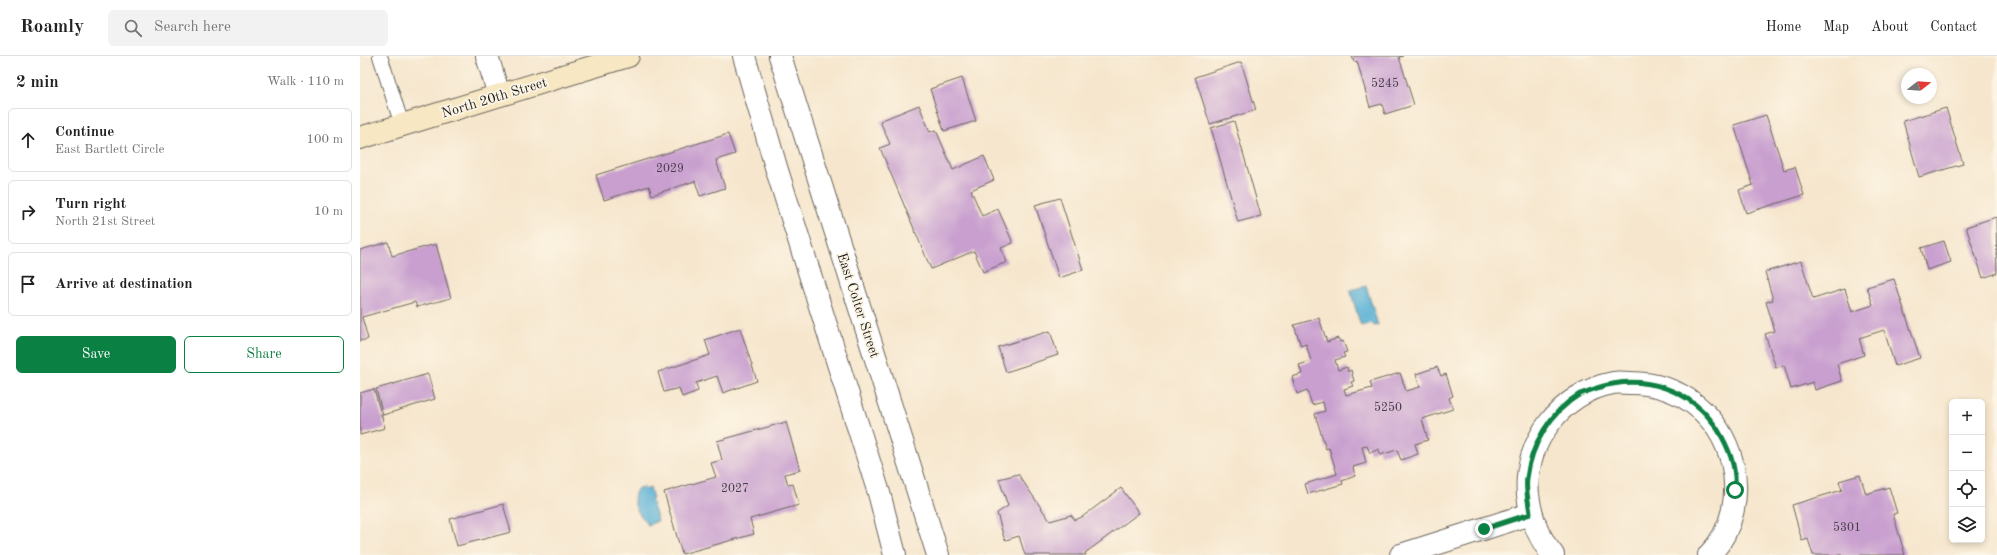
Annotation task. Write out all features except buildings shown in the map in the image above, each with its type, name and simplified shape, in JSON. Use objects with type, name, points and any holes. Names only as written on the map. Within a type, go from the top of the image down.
[{"type":"street","points":[[487,56],[499,95]]},
{"type":"street","name":"North 20th Street","points":[[360,138],[628,56]]},
{"type":"street","points":[[744,56],[776,167],[879,493],[895,555]]},
{"type":"street","name":"East Colter Street","points":[[780,56],[938,555]]},
{"type":"street","points":[[1554,555],[1544,545],[1530,514],[1527,480],[1534,446],[1553,416],[1580,394],[1613,383],[1648,383],[1681,394],[1709,416],[1727,445],[1736,479],[1733,514],[1718,546],[1709,555]]},
{"type":"street","points":[[1402,555],[1530,514]]},
{"type":"lane","points":[[380,56],[402,125]]},
{"type":"water","points":[[1366,286],[1378,325],[1374,326],[1372,323],[1361,326],[1350,290]]},
{"type":"water","points":[[644,487],[645,490],[650,488],[653,499],[651,500],[658,521],[648,525],[638,512],[634,503],[635,493],[638,488]]},
{"type":"route","points":[[1484,529],[1530,514],[1527,480],[1534,446],[1553,416],[1580,394],[1613,383],[1648,383],[1659,386],[1681,394],[1709,416],[1727,445],[1736,479],[1735,490]]}]
